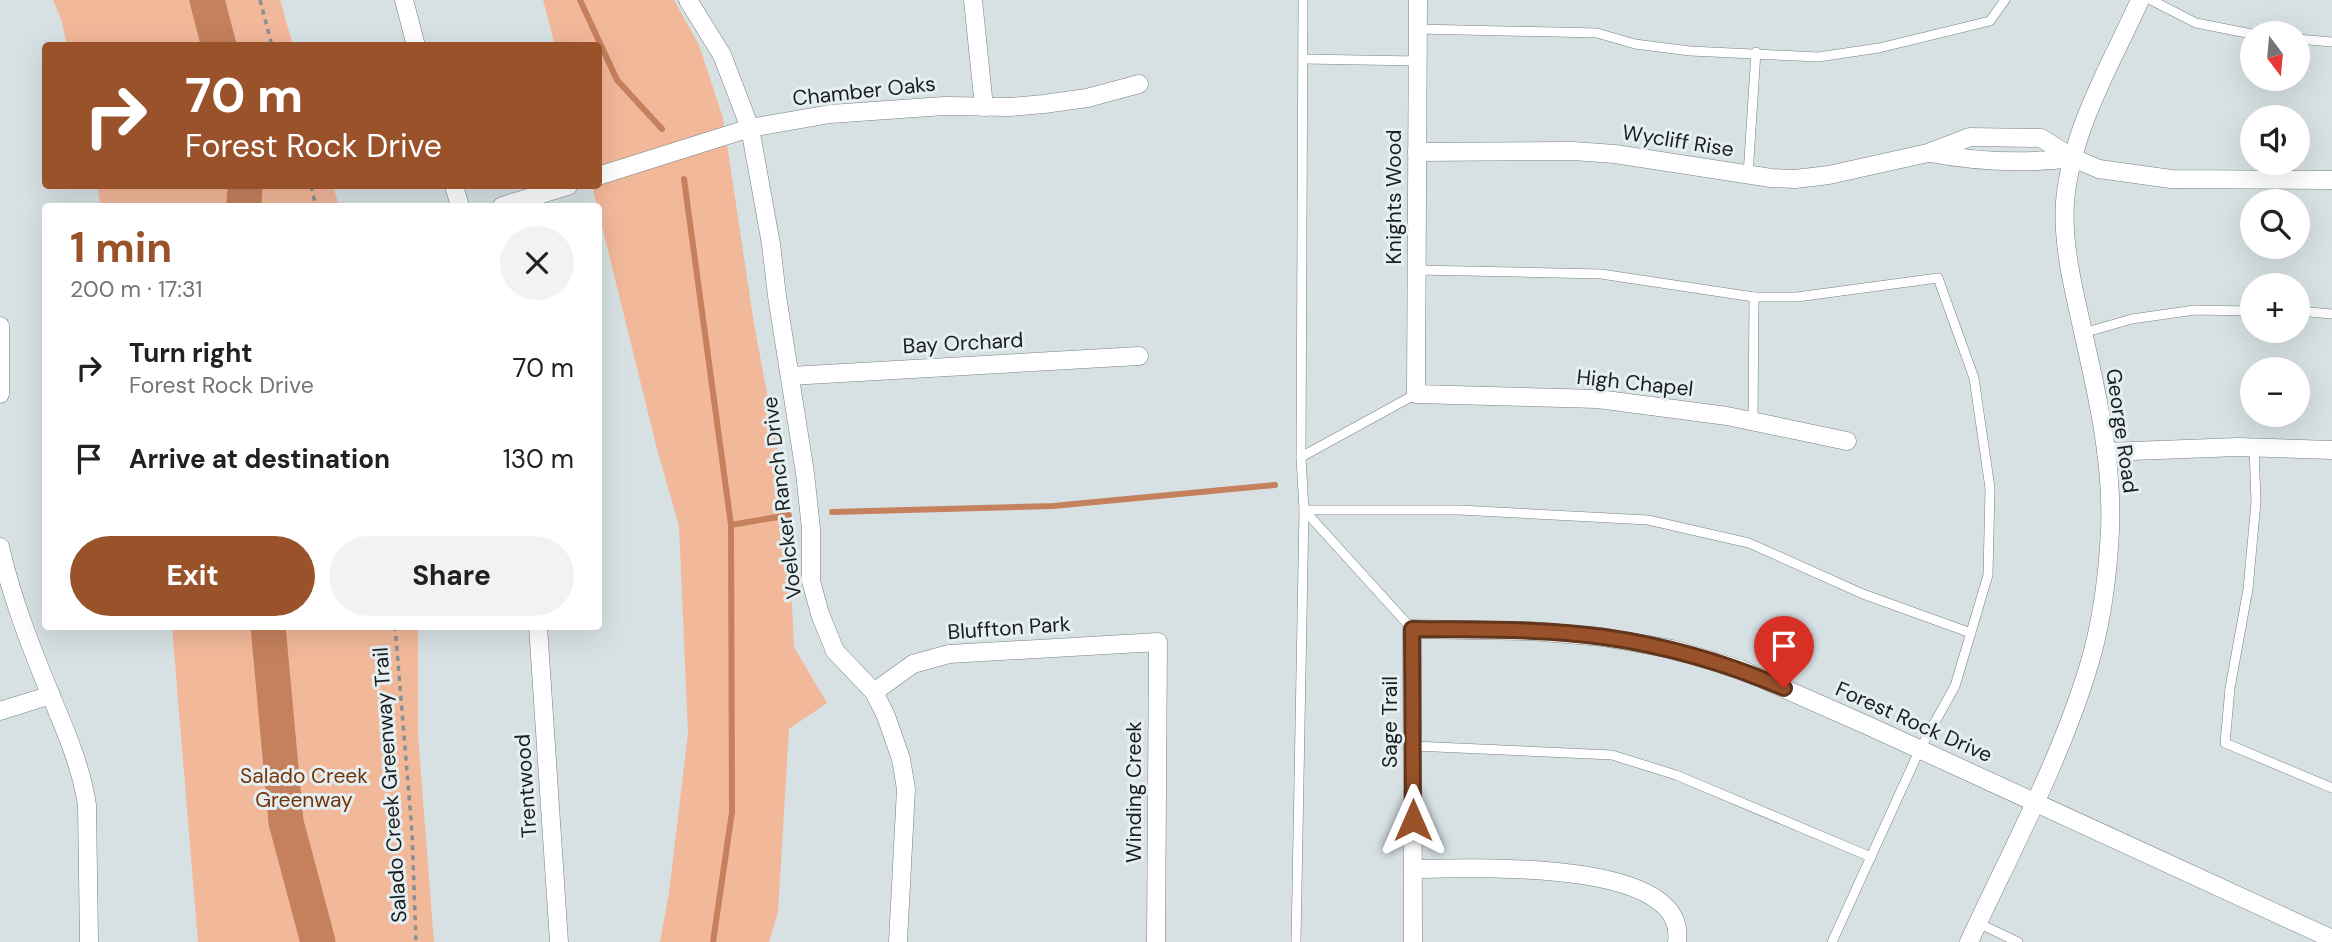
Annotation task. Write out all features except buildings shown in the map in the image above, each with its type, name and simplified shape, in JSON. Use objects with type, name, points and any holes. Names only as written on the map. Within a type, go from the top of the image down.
[{"type":"street","points":[[404,0],[415,42]]},
{"type":"street","name":"Voelcker Ranch Drive","points":[[688,0],[722,55],[750,128],[771,244],[776,296],[805,472],[811,529],[811,581],[820,614],[835,651],[874,692],[886,716],[901,759],[906,789],[898,942]]},
{"type":"street","points":[[973,0],[984,107]]},
{"type":"street","name":"Knights Wood","points":[[1416,394],[1418,0]]},
{"type":"street","name":"George Road","points":[[1969,942],[2064,734],[2093,649],[2104,590],[2110,529],[2106,452],[2101,414],[2071,277],[2065,229],[2065,201],[2073,158],[2084,122],[2140,0]]},
{"type":"street","name":"Chamber Oaks","points":[[602,175],[750,128],[830,114],[944,106],[1010,107],[1087,98],[1139,84]]},
{"type":"street","name":"Wycliff Rise","points":[[1417,152],[1573,150],[1615,153],[1748,175],[1795,179],[1829,175],[1928,153],[1964,160],[2034,162],[2073,158]]},
{"type":"street","points":[[2073,158],[2099,169],[2171,179],[2332,180]]},
{"type":"street","points":[[512,203],[558,189]]},
{"type":"street","points":[[0,326],[0,394]]},
{"type":"street","name":"Bay Orchard","points":[[790,376],[1139,356]]},
{"type":"street","name":"High Chapel","points":[[1416,394],[1598,399],[1754,422],[1847,441]]},
{"type":"street","points":[[2106,452],[2254,447],[2332,450]]},
{"type":"street","points":[[0,547],[10,592],[73,749],[84,786],[87,805],[89,942]]},
{"type":"street","name":"Forest Rock Drive","points":[[1412,629],[1531,631],[1602,637],[1672,649],[1740,669],[2332,939]]},
{"type":"street","name":"Sage Trail","points":[[1412,629],[1413,942]]},
{"type":"street","name":"Trentwood","points":[[538,630],[559,942]]},
{"type":"street","name":"Bluffton Park","points":[[874,692],[913,664],[949,653],[1158,642]]},
{"type":"street","name":"Winding Creek","points":[[1156,942],[1158,642]]},
{"type":"street","points":[[0,711],[51,695]]},
{"type":"street","points":[[1413,869],[1540,870],[1598,878],[1636,888],[1669,910],[1676,921],[1677,942]]},
{"type":"lane","points":[[1296,942],[1304,510],[1301,457],[1303,0]]},
{"type":"lane","points":[[1418,29],[1597,33],[1649,46],[1690,51],[1818,57],[1879,48],[1990,21],[2006,0]]},
{"type":"lane","points":[[2151,0],[2196,23],[2240,32]]},
{"type":"lane","points":[[2310,40],[2332,42]]},
{"type":"lane","points":[[1748,175],[1756,52]]},
{"type":"lane","points":[[1304,59],[1417,61]]},
{"type":"lane","points":[[1417,270],[1601,274],[1754,297],[1797,297],[1938,278],[1974,379],[1990,488],[1988,575],[1955,686],[1920,749],[1832,942]]},
{"type":"lane","points":[[1754,297],[1754,422]]},
{"type":"lane","points":[[2084,333],[2132,319],[2195,310],[2240,311]]},
{"type":"lane","points":[[2310,312],[2332,314]]},
{"type":"lane","points":[[1301,457],[1416,394]]},
{"type":"lane","points":[[2254,447],[2256,502],[2248,589],[2230,688],[2225,743],[2332,788]]},
{"type":"lane","points":[[1304,510],[1459,510],[1648,520],[1749,543],[1863,594],[1971,632]]},
{"type":"lane","points":[[1304,510],[1412,629]]},
{"type":"lane","points":[[1412,746],[1612,755],[1676,775],[1871,858]]},
{"type":"lane","points":[[1978,923],[2018,942]]},
{"type":"path","points":[[260,0],[271,42]]},
{"type":"path","name":"Salado Creek Greenway Trail","points":[[395,630],[412,832],[416,942]]},
{"type":"green space","points":[[53,0],[280,0],[292,42],[66,42]]},
{"type":"green space","points":[[543,0],[674,0],[699,45],[723,118],[754,324],[787,500],[794,647],[827,703],[789,729],[778,912],[769,942],[660,942],[669,893],[688,733],[679,526],[657,449],[602,226],[602,203],[596,203],[593,189],[602,189],[602,42],[554,42]]},
{"type":"green space","points":[[98,189],[334,189],[338,203],[100,203]]},
{"type":"green space","name":"Salado Creek Greenway","points":[[172,630],[418,630],[418,735],[434,942],[198,942]]},
{"type":"waterway","points":[[207,0],[218,42]]},
{"type":"waterway","points":[[580,0],[599,42]]},
{"type":"waterway","points":[[602,48],[617,80],[662,129]]},
{"type":"waterway","points":[[684,179],[731,525],[732,812],[713,942]]},
{"type":"waterway","points":[[244,203],[245,189]]},
{"type":"waterway","points":[[832,512],[1053,506],[1275,485]]},
{"type":"waterway","points":[[731,525],[789,515]]},
{"type":"waterway","points":[[268,630],[286,822],[318,942]]},
{"type":"route","points":[[1413,820],[1412,629],[1531,631],[1602,637],[1672,649],[1740,669],[1784,688]]}]
